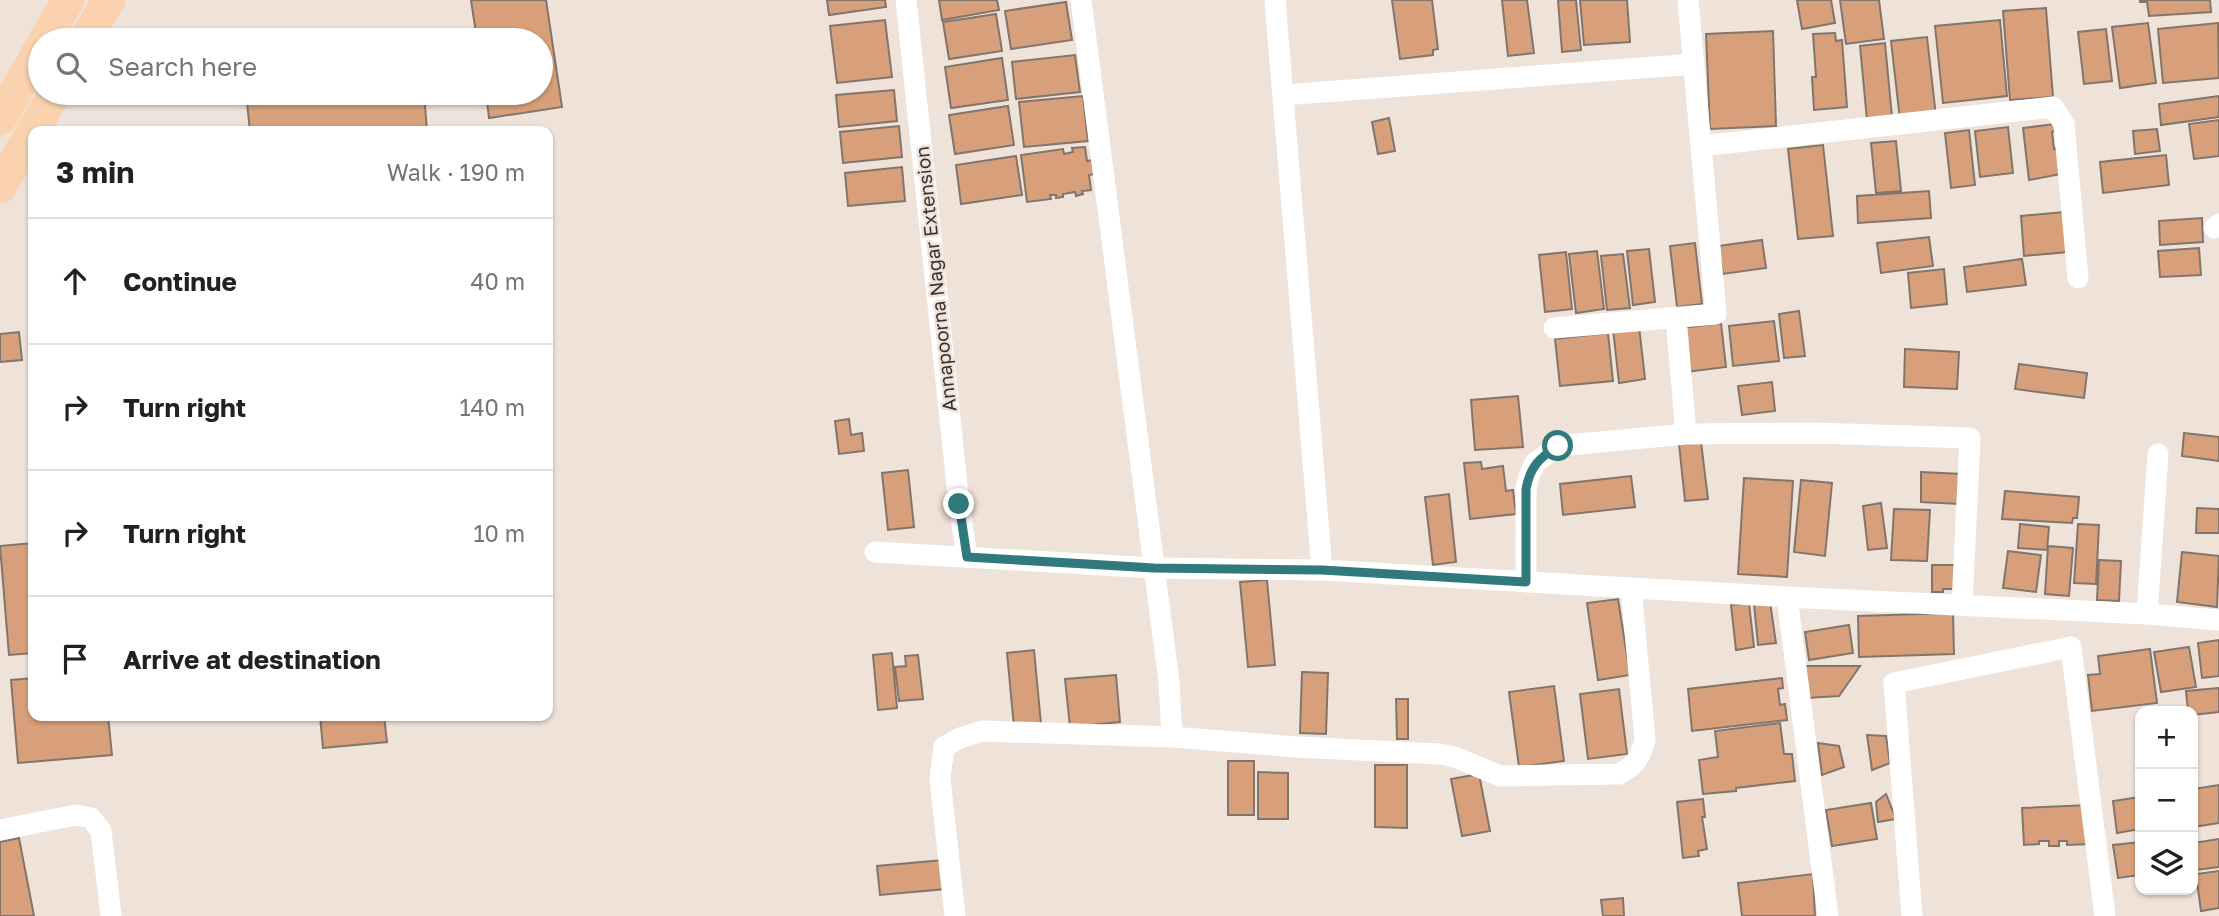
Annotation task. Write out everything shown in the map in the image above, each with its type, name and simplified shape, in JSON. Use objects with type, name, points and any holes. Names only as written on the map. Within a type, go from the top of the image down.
[{"type":"main road","points":[[52,28],[68,0]]},
{"type":"main road","points":[[92,28],[109,0]]},
{"type":"main road","points":[[0,119],[28,69]]},
{"type":"main road","points":[[36,126],[48,105]]},
{"type":"main road","points":[[0,187],[28,139]]},
{"type":"street","name":"Annapoorna Nagar Extension","points":[[906,0],[959,504],[967,557]]},
{"type":"street","points":[[1081,0],[1169,682],[1172,737]]},
{"type":"street","points":[[1275,0],[1322,570]]},
{"type":"street","points":[[1554,328],[1716,314],[1688,0]]},
{"type":"street","points":[[1283,95],[1694,64]]},
{"type":"street","points":[[1701,146],[2053,107],[2064,124],[2077,278]]},
{"type":"street","points":[[1676,317],[1686,434]]},
{"type":"street","points":[[1526,582],[1526,489],[1529,476],[1535,463],[1558,446],[1686,434],[1814,433],[1970,438],[1962,606]]},
{"type":"street","points":[[2147,614],[2158,454]]},
{"type":"street","points":[[876,552],[1154,568],[1322,570],[2219,620]]},
{"type":"street","points":[[955,916],[940,779],[944,747],[982,731],[1172,737],[1440,754],[1455,757],[1500,776],[1619,775],[1633,767],[1645,740],[1631,588]]},
{"type":"street","points":[[1787,597],[1828,916]]},
{"type":"street","points":[[1912,916],[1894,683],[2071,647],[2105,916]]},
{"type":"street","points":[[0,830],[76,815],[91,818],[101,831],[111,916]]},
{"type":"building","points":[[471,0],[546,0],[550,28],[475,28]]},
{"type":"building","points":[[827,0],[885,0],[886,7],[829,15]]},
{"type":"building","points":[[939,0],[997,0],[999,10],[942,20]]},
{"type":"building","points":[[1392,0],[1432,0],[1438,49],[1433,50],[1433,55],[1400,59]]},
{"type":"building","points":[[1502,0],[1527,0],[1534,53],[1508,56]]},
{"type":"building","points":[[1558,0],[1576,0],[1581,50],[1562,52]]},
{"type":"building","points":[[1580,0],[1627,0],[1630,42],[1584,45]]},
{"type":"building","points":[[1797,0],[1831,0],[1835,23],[1802,29]]},
{"type":"building","points":[[1840,0],[1879,0],[1884,39],[1846,44]]},
{"type":"building","points":[[2140,0],[2210,0],[2211,12],[2149,16],[2147,2]]},
{"type":"building","points":[[1066,2],[1072,40],[1011,49],[1005,11]]},
{"type":"building","points":[[2046,8],[2053,97],[2010,100],[2003,11]]},
{"type":"building","points":[[996,14],[1002,51],[949,59],[943,22]]},
{"type":"building","points":[[885,20],[892,77],[837,83],[830,26]]},
{"type":"building","points":[[2000,20],[2007,96],[1943,103],[1935,26]]},
{"type":"building","points":[[2148,23],[2156,83],[2120,88],[2112,27]]},
{"type":"building","points":[[2218,23],[2219,78],[2163,83],[2158,29]]},
{"type":"building","points":[[2106,29],[2112,81],[2084,84],[2078,32]]},
{"type":"building","points":[[1773,31],[1776,126],[1710,129],[1706,34]]},
{"type":"building","points":[[1835,33],[1836,41],[1842,40],[1847,107],[1814,110],[1812,77],[1816,77],[1813,34]]},
{"type":"building","points":[[1927,37],[1936,116],[1900,120],[1891,41]]},
{"type":"building","points":[[1885,43],[1892,117],[1867,120],[1860,46]]},
{"type":"building","points":[[553,47],[562,107],[489,118],[487,105],[553,105]]},
{"type":"building","points":[[1075,55],[1080,92],[1016,99],[1012,62]]},
{"type":"building","points":[[1002,58],[1008,100],[951,108],[945,67]]},
{"type":"building","points":[[894,90],[897,121],[839,127],[836,95]]},
{"type":"building","points":[[1083,96],[1088,141],[1024,147],[1019,102]]},
{"type":"building","points":[[2219,96],[2219,117],[2161,125],[2159,104]]},
{"type":"building","points":[[247,105],[425,105],[427,126],[249,126]]},
{"type":"building","points":[[1008,106],[1014,145],[955,154],[949,115]]},
{"type":"building","points":[[1389,118],[1395,151],[1378,154],[1372,122]]},
{"type":"building","points":[[2219,120],[2219,156],[2194,159],[2189,124]]},
{"type":"building","points":[[2055,124],[2056,131],[2052,132],[2054,149],[2058,148],[2061,174],[2029,180],[2023,128]]},
{"type":"building","points":[[899,126],[902,157],[843,163],[840,132]]},
{"type":"building","points":[[2008,127],[2013,173],[1980,177],[1975,131]]},
{"type":"building","points":[[2157,129],[2160,151],[2135,154],[2133,131]]},
{"type":"building","points":[[1969,130],[1975,185],[1951,188],[1945,133]]},
{"type":"building","points":[[1896,141],[1901,191],[1876,193],[1871,143]]},
{"type":"building","points":[[1823,145],[1833,236],[1798,239],[1788,149]]},
{"type":"building","points":[[1085,147],[1087,161],[1093,160],[1095,174],[1089,175],[1091,190],[1082,191],[1083,194],[1076,196],[1075,192],[1056,198],[1056,195],[1050,195],[1051,199],[1027,202],[1021,155],[1063,149],[1064,154],[1073,152],[1072,148]]},
{"type":"building","points":[[2166,155],[2169,185],[2103,193],[2100,162]]},
{"type":"building","points":[[1016,156],[1022,195],[961,204],[956,165]]},
{"type":"building","points":[[902,167],[905,201],[848,206],[845,173]]},
{"type":"building","points":[[1929,191],[1931,218],[1858,223],[1857,196]]},
{"type":"building","points":[[2064,212],[2068,252],[2024,256],[2021,216]]},
{"type":"building","points":[[2202,218],[2203,242],[2160,245],[2159,221]]},
{"type":"building","points":[[1929,237],[1933,266],[1881,273],[1877,243]]},
{"type":"building","points":[[1762,240],[1766,268],[1723,274],[1718,246]]},
{"type":"building","points":[[1695,243],[1702,304],[1677,307],[1670,246]]},
{"type":"building","points":[[2199,248],[2201,275],[2160,277],[2158,251]]},
{"type":"building","points":[[1649,249],[1655,302],[1633,305],[1627,251]]},
{"type":"building","points":[[1597,251],[1604,309],[1576,313],[1569,254]]},
{"type":"building","points":[[1566,252],[1572,309],[1545,312],[1539,255]]},
{"type":"building","points":[[1623,254],[1630,308],[1607,310],[1601,256]]},
{"type":"building","points":[[2022,259],[2026,285],[1967,292],[1964,267]]},
{"type":"building","points":[[1944,269],[1947,304],[1911,308],[1908,273]]},
{"type":"building","points":[[1799,311],[1805,356],[1784,358],[1779,314]]},
{"type":"building","points":[[1774,321],[1779,361],[1733,366],[1729,326]]},
{"type":"building","points":[[1721,323],[1726,367],[1687,372],[1682,328]]},
{"type":"building","points":[[1639,326],[1645,379],[1619,383],[1613,329]]},
{"type":"building","points":[[19,332],[22,360],[0,362],[0,334]]},
{"type":"building","points":[[1608,333],[1613,381],[1560,386],[1555,339]]},
{"type":"building","points":[[1905,349],[1959,352],[1957,389],[1904,387]]},
{"type":"building","points":[[2019,364],[2087,373],[2084,398],[2015,389]]},
{"type":"building","points":[[1772,382],[1775,411],[1742,415],[1738,386]]},
{"type":"building","points":[[1518,396],[1523,447],[1475,450],[1471,400]]},
{"type":"building","points":[[849,419],[851,435],[862,433],[864,451],[839,454],[835,421]]},
{"type":"building","points":[[2184,433],[2219,437],[2219,461],[2182,456]]},
{"type":"building","points":[[1701,442],[1708,499],[1685,501],[1679,444]]},
{"type":"building","points":[[1481,462],[1482,469],[1503,466],[1506,491],[1513,490],[1516,514],[1470,519],[1464,463]]},
{"type":"building","points":[[908,470],[914,527],[888,530],[882,473]]},
{"type":"building","points":[[1921,472],[1962,474],[1960,504],[1921,502]]},
{"type":"building","points":[[1631,476],[1635,507],[1563,515],[1560,484]]},
{"type":"building","points":[[1744,478],[1793,481],[1787,577],[1738,574]]},
{"type":"building","points":[[1801,480],[1832,483],[1825,556],[1794,552]]},
{"type":"building","points":[[2005,491],[2079,497],[2077,518],[2073,518],[2072,523],[2002,519]]},
{"type":"building","points":[[1449,494],[1456,562],[1433,565],[1425,497]]},
{"type":"building","points":[[1881,503],[1887,548],[1868,550],[1863,506]]},
{"type":"building","points":[[2197,508],[2219,509],[2219,533],[2196,533]]},
{"type":"building","points":[[1894,509],[1930,510],[1927,561],[1891,560]]},
{"type":"building","points":[[2020,524],[2049,527],[2047,550],[2018,548]]},
{"type":"building","points":[[2078,524],[2099,525],[2096,584],[2074,583]]},
{"type":"building","points":[[28,543],[28,653],[9,655],[0,546]]},
{"type":"building","points":[[2048,546],[2073,548],[2069,596],[2045,594]]},
{"type":"building","points":[[2008,551],[2041,555],[2036,592],[2003,588]]},
{"type":"building","points":[[2182,552],[2219,556],[2217,607],[2177,602]]},
{"type":"building","points":[[2099,560],[2121,561],[2119,601],[2097,600]]},
{"type":"building","points":[[1932,565],[1956,565],[1956,589],[1932,592]]},
{"type":"building","points":[[1267,580],[1275,665],[1248,667],[1240,582]]},
{"type":"building","points":[[1618,599],[1630,675],[1598,680],[1587,603]]},
{"type":"building","points":[[1770,602],[1776,643],[1758,645],[1754,604]]},
{"type":"building","points":[[1749,603],[1754,647],[1736,650],[1731,605]]},
{"type":"building","points":[[1953,613],[1954,654],[1859,657],[1858,616]]},
{"type":"building","points":[[1849,625],[1853,653],[1809,660],[1805,632]]},
{"type":"building","points":[[2219,640],[2219,676],[2202,678],[2198,643]]},
{"type":"building","points":[[2189,647],[2196,687],[2161,692],[2154,652]]},
{"type":"building","points":[[2150,649],[2157,703],[2092,711],[2088,675],[2100,674],[2098,656]]},
{"type":"building","points":[[1034,650],[1041,724],[1014,727],[1007,653]]},
{"type":"building","points":[[892,653],[897,708],[878,710],[873,655]]},
{"type":"building","points":[[918,655],[923,699],[899,701],[895,667],[906,666],[905,656]]},
{"type":"building","points":[[1805,666],[1860,666],[1839,696],[1807,698]]},
{"type":"building","points":[[1302,672],[1328,673],[1326,734],[1300,733]]},
{"type":"building","points":[[1116,675],[1120,722],[1070,727],[1065,679]]},
{"type":"building","points":[[28,678],[28,721],[109,721],[112,755],[18,763],[11,680]]},
{"type":"building","points":[[1782,678],[1783,688],[1778,689],[1780,705],[1785,704],[1787,720],[1692,731],[1688,689]]},
{"type":"building","points":[[1554,686],[1564,761],[1519,767],[1509,692]]},
{"type":"building","points":[[2219,688],[2219,712],[2198,714],[2198,706],[2188,706],[2186,691]]},
{"type":"building","points":[[1619,689],[1627,754],[1588,759],[1580,694]]},
{"type":"building","points":[[1396,699],[1408,699],[1408,739],[1397,739]]},
{"type":"building","points":[[320,721],[385,721],[387,742],[323,748]]},
{"type":"building","points":[[1780,723],[1784,754],[1792,754],[1795,781],[1703,794],[1699,760],[1718,757],[1715,731]]},
{"type":"building","points":[[1867,735],[1886,736],[1890,763],[1872,770]]},
{"type":"building","points":[[1818,743],[1839,746],[1844,767],[1822,775]]},
{"type":"building","points":[[1228,761],[1254,761],[1254,815],[1228,815]]},
{"type":"building","points":[[1375,765],[1407,765],[1407,828],[1375,827]]},
{"type":"building","points":[[1258,772],[1288,773],[1288,819],[1258,819]]},
{"type":"building","points":[[1479,774],[1490,831],[1462,836],[1451,779]]},
{"type":"building","points":[[2219,785],[2219,823],[2198,826],[2198,788]]},
{"type":"building","points":[[1886,794],[1896,819],[1878,822],[1876,802]]},
{"type":"building","points":[[2135,798],[2135,830],[2117,833],[2113,801]]},
{"type":"building","points":[[1703,799],[1705,817],[1702,817],[1707,849],[1698,851],[1699,856],[1683,858],[1677,802]]},
{"type":"building","points":[[1871,803],[1877,839],[1832,846],[1826,810]]},
{"type":"building","points":[[2089,805],[2091,844],[2067,845],[2067,841],[2059,841],[2059,846],[2049,846],[2049,841],[2039,841],[2039,844],[2024,845],[2022,808]]},
{"type":"building","points":[[19,838],[34,916],[0,916],[0,842]]},
{"type":"building","points":[[2219,839],[2219,867],[2198,870],[2198,842]]},
{"type":"building","points":[[2135,843],[2135,876],[2118,878],[2113,845]]},
{"type":"building","points":[[943,860],[946,889],[880,895],[877,866]]},
{"type":"building","points":[[2219,871],[2219,908],[2201,911],[2198,874]]},
{"type":"building","points":[[1813,874],[1815,916],[1742,916],[1738,883]]},
{"type":"building","points":[[1623,898],[1624,916],[1603,916],[1601,900]]},
{"type":"route","points":[[959,504],[967,557],[1154,568],[1322,570],[1526,582],[1526,489],[1529,476],[1535,463],[1558,446]]}]
